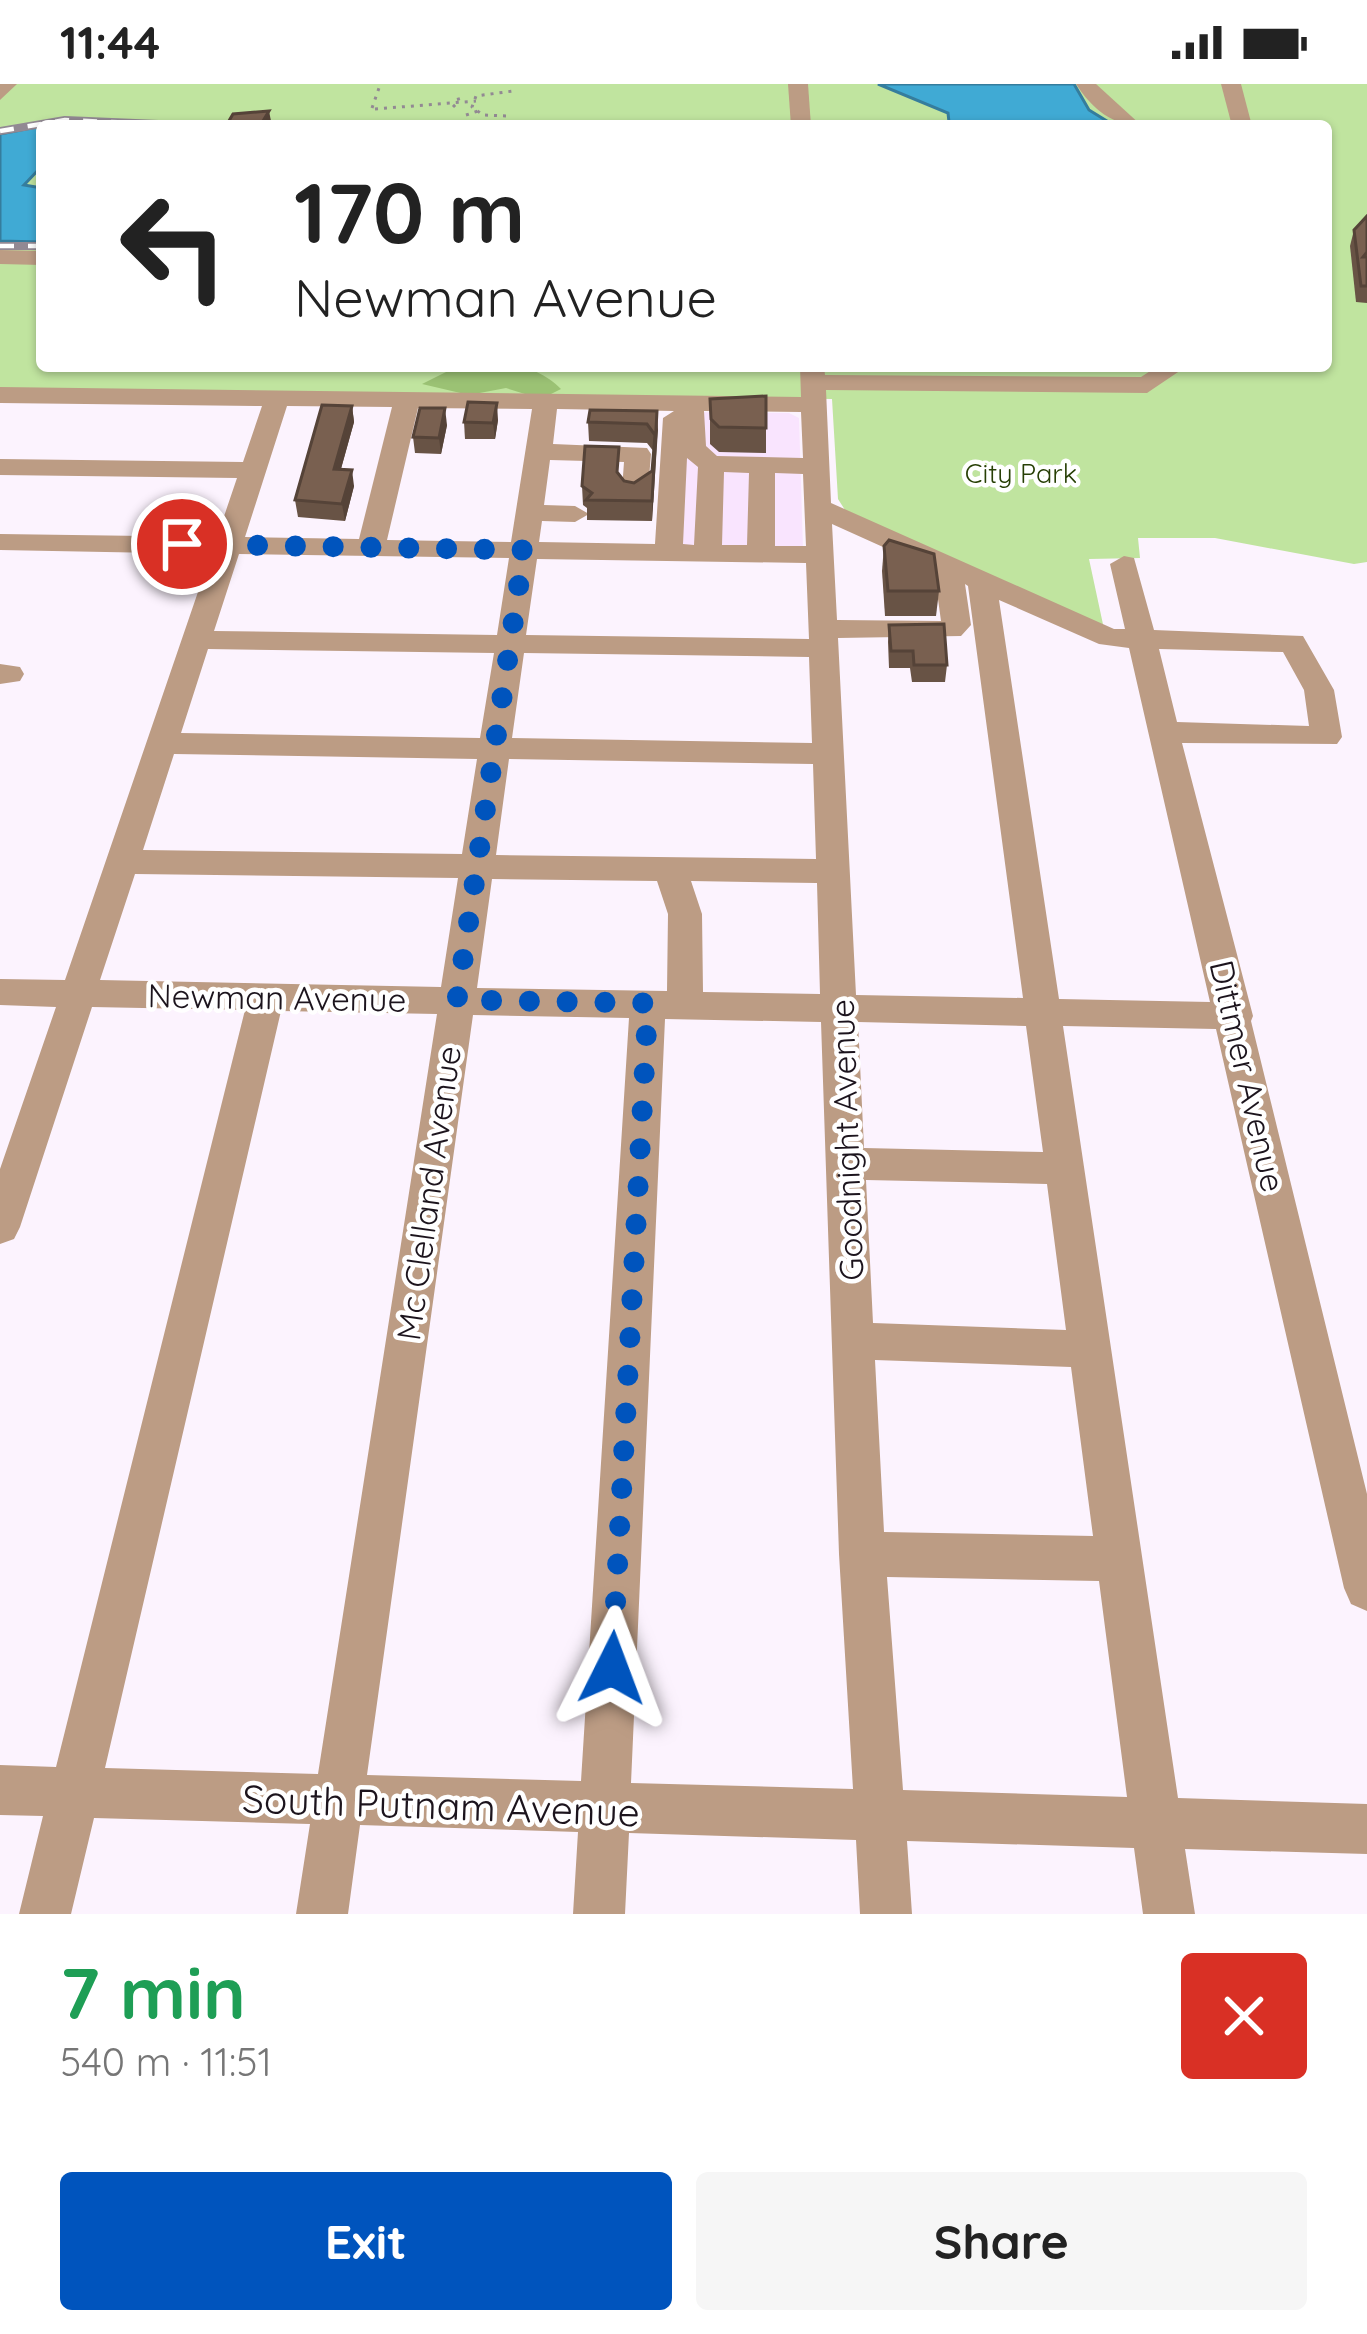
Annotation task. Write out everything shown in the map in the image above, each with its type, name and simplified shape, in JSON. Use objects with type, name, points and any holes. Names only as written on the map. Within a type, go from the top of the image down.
[{"type":"street","points":[[0,94],[7,84]]},
{"type":"street","points":[[798,84],[801,120]]},
{"type":"street","points":[[1086,84],[1124,120]]},
{"type":"street","points":[[1231,84],[1240,120]]},
{"type":"street","points":[[0,257],[36,258]]},
{"type":"street","points":[[0,394],[684,403],[812,384],[1147,385],[1166,372]]},
{"type":"street","name":"Goodnight Avenue","points":[[812,384],[862,1554],[886,1914]]},
{"type":"street","points":[[0,1227],[277,399]]},
{"type":"street","points":[[371,549],[407,400]]},
{"type":"street","name":"Mc Clelland Avenue","points":[[322,1914],[546,401]]},
{"type":"street","points":[[669,552],[684,403]]},
{"type":"street","points":[[683,440],[711,464],[816,466]]},
{"type":"street","points":[[539,452],[638,454],[635,490]]},
{"type":"street","points":[[708,553],[711,464]]},
{"type":"street","points":[[761,554],[762,465]]},
{"type":"street","points":[[0,467],[252,470]]},
{"type":"street","points":[[819,508],[1109,638],[1293,643],[1319,690],[1326,737],[1165,731]]},
{"type":"street","points":[[527,531],[575,514]]},
{"type":"street","points":[[0,542],[371,549],[527,531],[639,539],[669,552],[820,555]]},
{"type":"street","name":"Dittmer Avenue","points":[[1124,564],[1367,1588]]},
{"type":"street","points":[[197,640],[510,645],[824,639],[951,630],[956,625],[965,574]]},
{"type":"street","points":[[965,574],[1042,1010],[1169,1914]]},
{"type":"street","points":[[162,742],[828,754]]},
{"type":"street","points":[[121,862],[834,871]]},
{"type":"street","points":[[599,1914],[666,1004],[685,914],[670,870]]},
{"type":"street","name":"Newman Avenue","points":[[0,992],[1234,1016]]},
{"type":"street","points":[[45,1914],[267,996]]},
{"type":"street","points":[[847,1164],[1064,1168]]},
{"type":"street","points":[[853,1341],[1090,1348]]},
{"type":"street","points":[[862,1554],[1120,1558]]},
{"type":"street","name":"South Putnam Avenue","points":[[0,1790],[881,1819],[1367,1829]]},
{"type":"path","points":[[380,86],[374,109],[475,101]]},
{"type":"path","points":[[476,88],[485,93],[513,91]]},
{"type":"path","points":[[485,93],[472,107],[506,116]]},
{"type":"path","points":[[457,94],[459,100]]},
{"type":"path","points":[[452,107],[459,100]]},
{"type":"path","points":[[466,115],[478,111]]},
{"type":"shaded area","points":[[682,412],[789,413],[799,418],[803,549],[673,546]]},
{"type":"green space","name":"City Park","points":[[0,84],[1367,84],[1367,562],[1354,564],[1215,538],[1138,538],[1140,558],[1089,559],[1104,629],[845,510],[838,499],[832,399],[0,389]]},
{"type":"green space","points":[[446,372],[535,372],[561,389],[541,399],[506,388],[469,395],[422,384]]},
{"type":"water","points":[[878,84],[1074,84],[1089,110],[1105,120],[949,120],[948,113]]},
{"type":"water","points":[[36,127],[36,172],[24,185],[36,187],[36,242],[0,241],[0,134]]},
{"type":"building","points":[[269,111],[264,120],[230,120],[233,114]]},
{"type":"building","points":[[1367,216],[1363,257],[1367,257],[1367,286],[1361,286],[1354,230]]},
{"type":"building","points":[[766,396],[766,428],[719,427],[711,419],[710,399]]},
{"type":"building","points":[[468,402],[497,403],[493,423],[464,422]]},
{"type":"building","points":[[322,405],[352,406],[334,469],[352,470],[342,504],[295,500]]},
{"type":"building","points":[[420,408],[445,408],[439,438],[413,437]]},
{"type":"building","points":[[590,410],[657,411],[652,501],[586,500],[592,493],[582,486],[585,446],[619,447],[617,472],[624,481],[634,483],[652,471],[655,435],[647,424],[588,422]]},
{"type":"building","points":[[889,540],[934,554],[939,591],[888,591],[884,546]]},
{"type":"building","points":[[944,624],[947,665],[914,665],[913,651],[891,651],[889,625]]},
{"type":"railway","points":[[0,131],[36,125]]},
{"type":"railway","points":[[0,246],[36,246]]},
{"type":"route","points":[[182,544],[524,550],[457,1000],[648,1003],[612,1668]]}]
